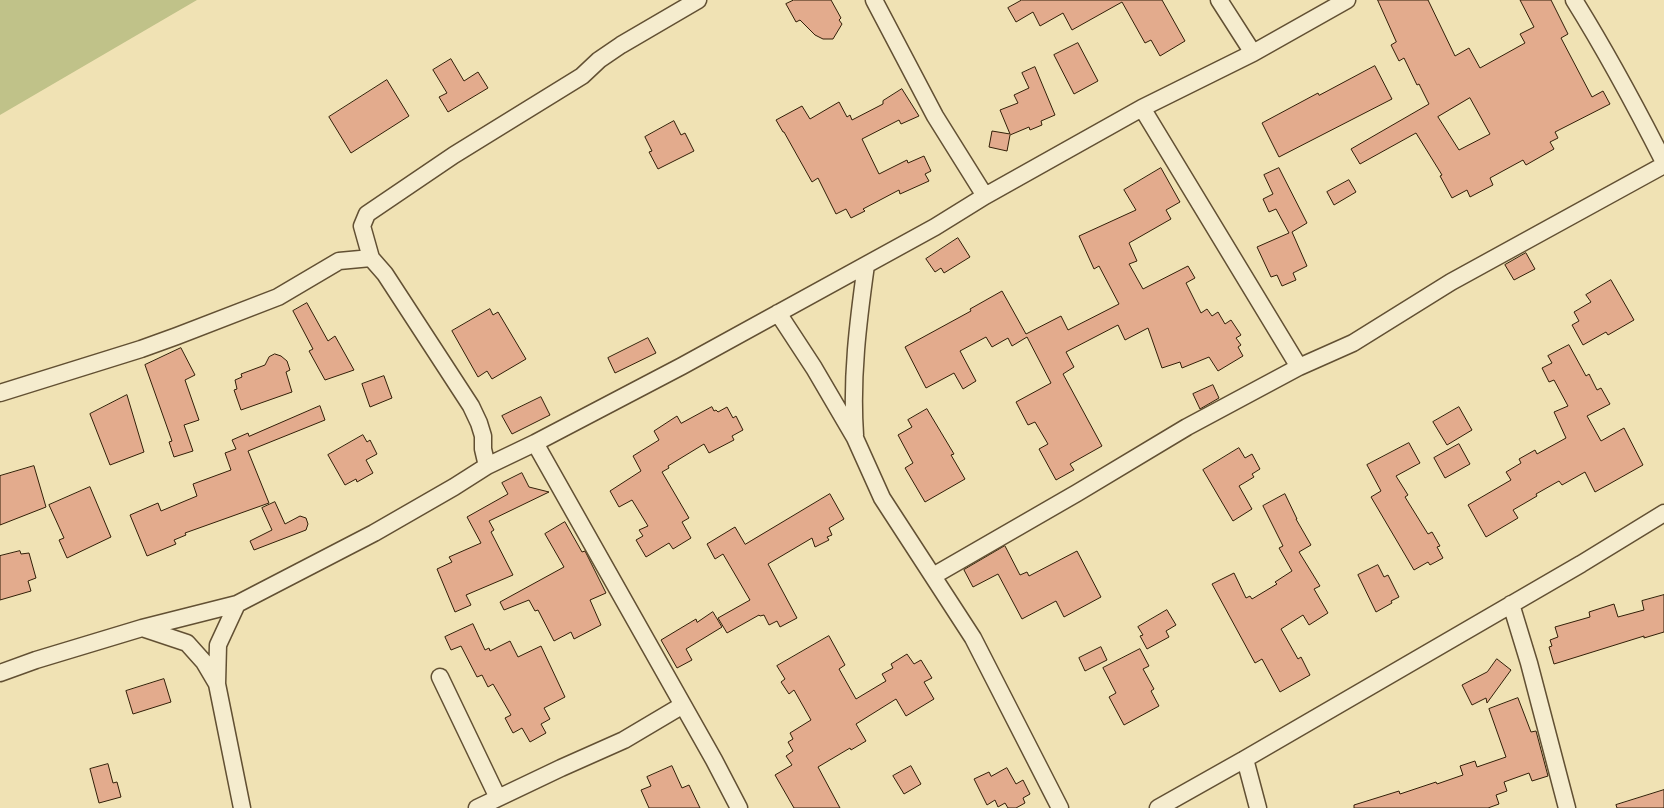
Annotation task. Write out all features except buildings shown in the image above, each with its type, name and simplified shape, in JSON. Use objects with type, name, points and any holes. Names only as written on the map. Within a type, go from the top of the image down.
[{"type":"street","points":[[487,466],[483,449],[483,436],[471,406],[385,274],[371,258],[362,226],[367,214],[454,155],[582,76],[599,60],[621,45],[698,0]]},
{"type":"street","points":[[874,0],[935,116],[985,196]]},
{"type":"street","points":[[1219,0],[1253,53]]},
{"type":"street","points":[[0,673],[36,660],[142,628],[237,604],[374,533],[487,466],[535,443],[866,265],[1142,108],[1253,53],[1348,0]]},
{"type":"street","points":[[933,576],[1187,427],[1299,367],[1353,343],[1451,282],[1664,163],[1616,72],[1574,0]]},
{"type":"street","points":[[1142,108],[1299,367]]},
{"type":"street","points":[[0,393],[141,349],[278,297],[339,260],[371,258]]},
{"type":"street","points":[[855,438],[854,391],[857,332],[866,265]]},
{"type":"street","points":[[778,313],[814,368],[855,438],[882,498],[973,638],[1060,808]]},
{"type":"street","points":[[535,443],[714,760],[739,808]]},
{"type":"street","points":[[1158,808],[1511,604],[1664,513]]},
{"type":"street","points":[[237,604],[218,645],[217,684],[242,808]]},
{"type":"street","points":[[1511,604],[1530,663],[1567,808]]},
{"type":"street","points":[[142,628],[187,643],[204,662],[217,684]]},
{"type":"street","points":[[440,677],[498,798]]},
{"type":"street","points":[[477,808],[624,740],[682,705]]},
{"type":"street","points":[[1245,759],[1258,808]]},
{"type":"green space","points":[[0,0],[197,0],[0,115]]}]
